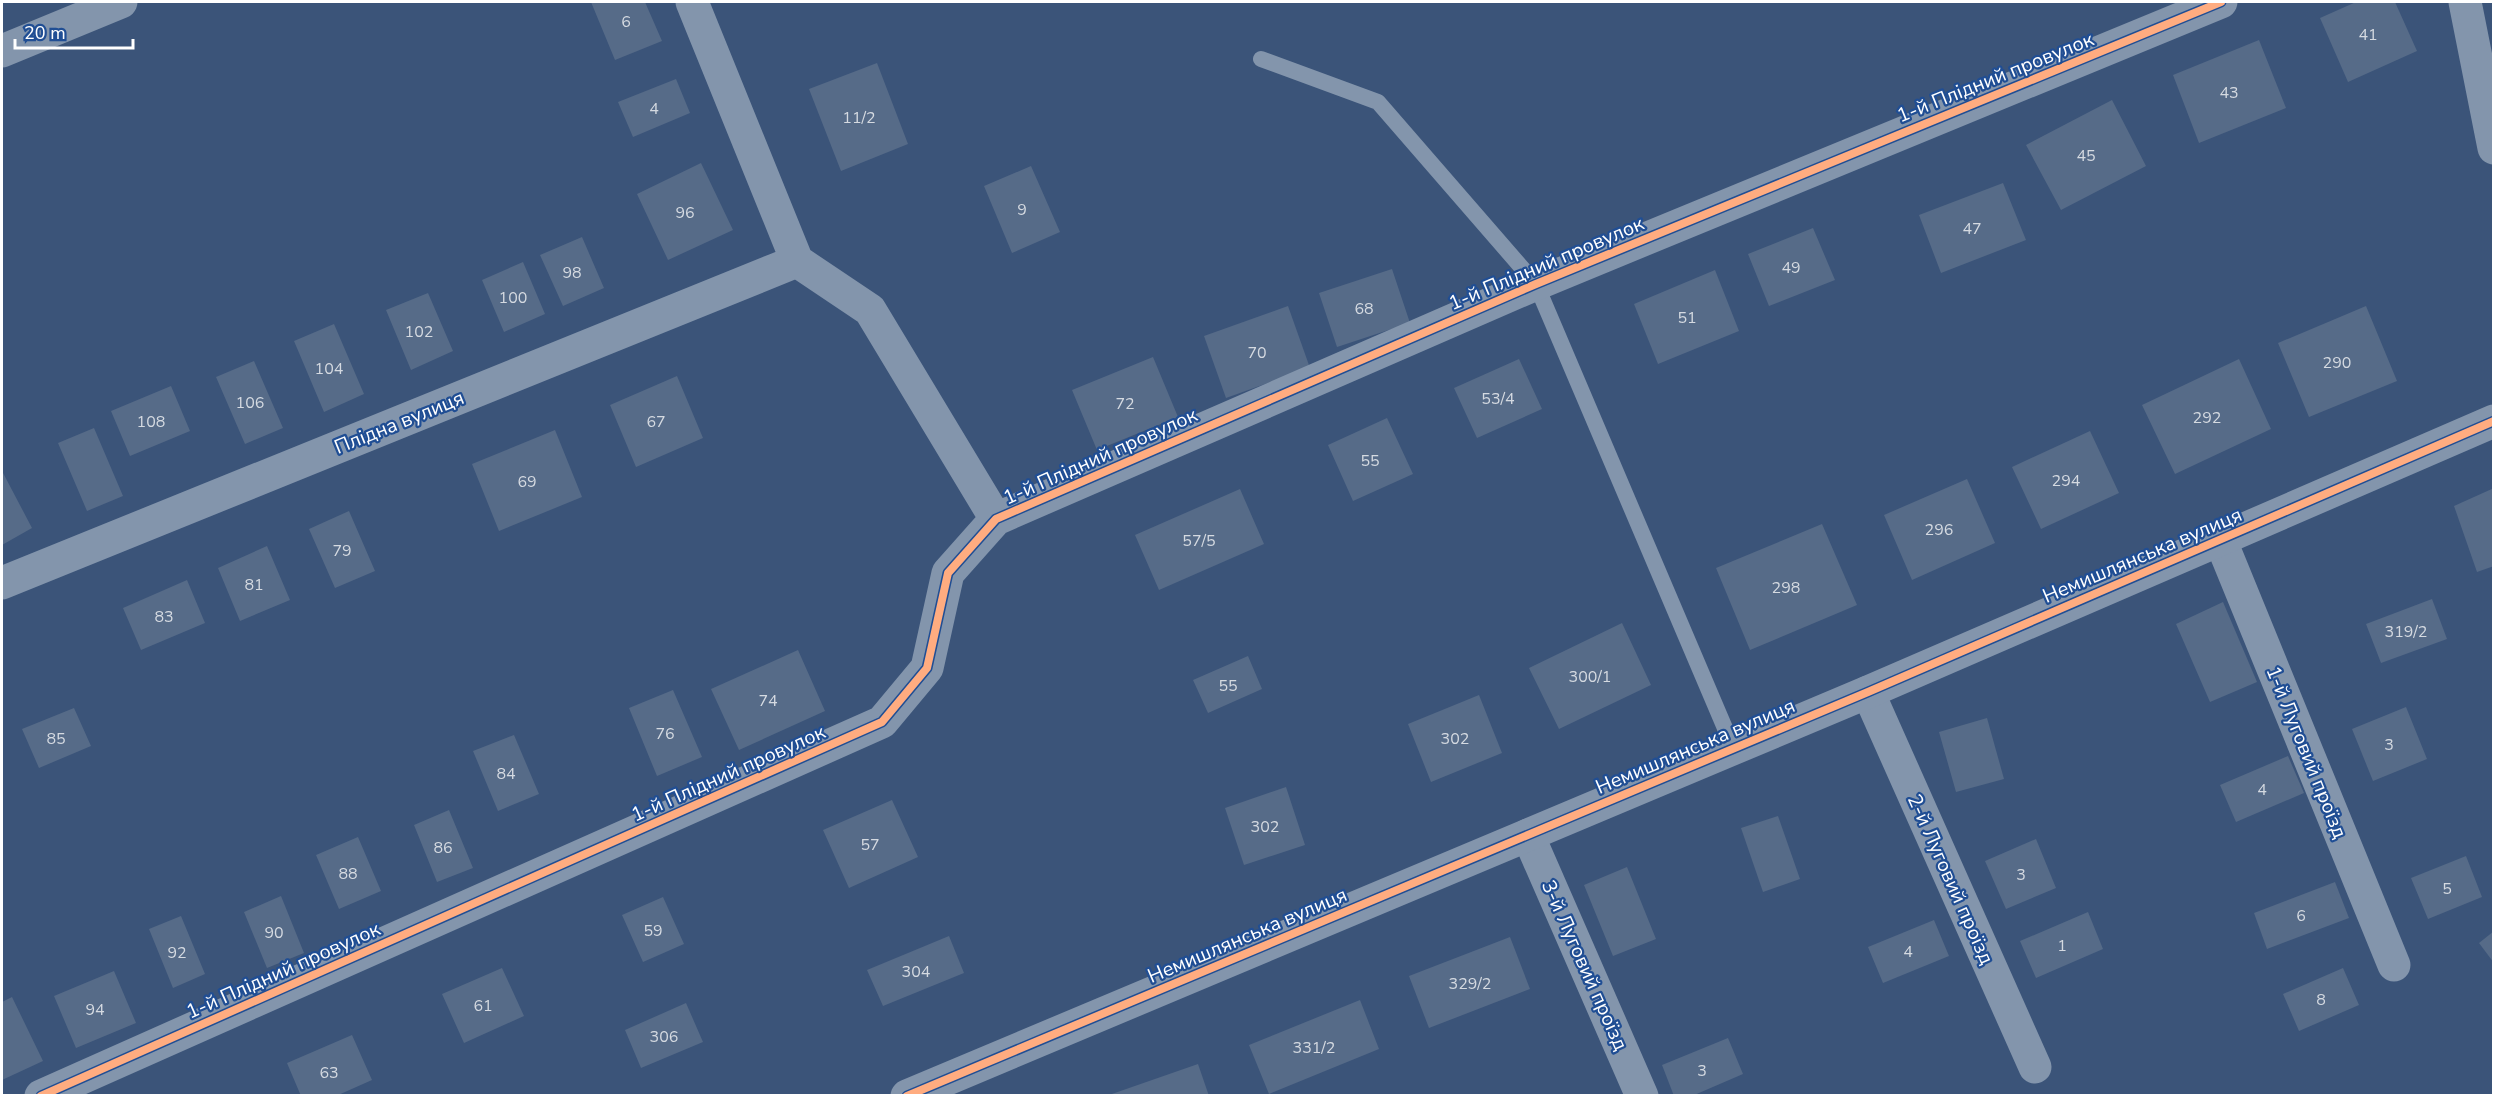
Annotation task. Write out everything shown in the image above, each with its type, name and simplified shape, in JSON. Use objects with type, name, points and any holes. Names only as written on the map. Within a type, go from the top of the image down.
[{"type":"street","points":[[2,51],[121,2]]},
{"type":"street","points":[[692,2],[797,261],[870,310],[996,519]]},
{"type":"street","name":"1-й Плідний провулок","points":[[41,1095],[882,722],[927,668],[948,573],[996,519],[1536,284],[2221,2]]},
{"type":"street","points":[[2465,2],[2484,50],[2493,148]]},
{"type":"street","name":"Плідна вулиця","points":[[2,583],[797,261]]},
{"type":"street","name":"Немишлянська вулиця","points":[[907,1095],[1868,692],[2493,421]]},
{"type":"street","name":"1-й Луговий проїзд","points":[[2220,539],[2394,965]]},
{"type":"street","name":"2-й Луговий проїзд","points":[[1868,692],[2035,1067]]},
{"type":"street","name":"3-й Луговий проїзд","points":[[1528,835],[1642,1095]]},
{"type":"lane","points":[[1261,58],[1378,102],[1536,284],[1733,747]]},
{"type":"building","points":[[591,2],[645,2],[662,41],[615,60]]},
{"type":"building","points":[[2356,2],[2395,2],[2417,51],[2348,82],[2320,18]]},
{"type":"building","points":[[2259,40],[2286,108],[2199,143],[2173,75]]},
{"type":"building","points":[[877,63],[908,144],[841,171],[809,89]]},
{"type":"building","points":[[676,79],[690,113],[633,137],[618,102]]},
{"type":"building","points":[[2112,100],[2146,166],[2061,210],[2026,145]]},
{"type":"building","points":[[701,163],[733,230],[668,260],[637,194]]},
{"type":"building","points":[[1031,166],[1060,232],[1012,253],[984,186]]},
{"type":"building","points":[[2003,183],[2026,240],[1941,273],[1919,215]]},
{"type":"building","points":[[1813,228],[1835,280],[1769,306],[1748,254]]},
{"type":"building","points":[[582,237],[604,288],[563,306],[540,255]]},
{"type":"building","points":[[523,262],[545,314],[504,332],[482,280]]},
{"type":"building","points":[[1392,269],[1410,323],[1337,347],[1319,293]]},
{"type":"building","points":[[1715,270],[1739,331],[1658,364],[1634,304]]},
{"type":"building","points":[[428,293],[453,351],[411,370],[386,310]]},
{"type":"building","points":[[1288,306],[1310,368],[1226,398],[1204,336]]},
{"type":"building","points":[[2366,306],[2397,381],[2309,417],[2278,343]]},
{"type":"building","points":[[334,324],[364,394],[324,412],[294,341]]},
{"type":"building","points":[[1153,357],[1178,417],[1097,450],[1072,390]]},
{"type":"building","points":[[1519,359],[1542,409],[1477,438],[1454,388]]},
{"type":"building","points":[[2239,359],[2271,429],[2175,474],[2142,405]]},
{"type":"building","points":[[254,361],[283,428],[245,444],[216,377]]},
{"type":"building","points":[[677,376],[703,438],[636,467],[610,405]]},
{"type":"building","points":[[171,386],[190,431],[130,456],[111,411]]},
{"type":"building","points":[[1387,418],[1413,474],[1353,501],[1328,445]]},
{"type":"building","points":[[94,428],[123,496],[87,511],[58,443]]},
{"type":"building","points":[[555,430],[582,497],[499,531],[472,464]]},
{"type":"building","points":[[2090,431],[2119,493],[2041,529],[2012,467]]},
{"type":"building","points":[[2,471],[32,528],[2,545]]},
{"type":"building","points":[[1967,479],[1995,543],[1912,580],[1884,515]]},
{"type":"building","points":[[2494,488],[2494,566],[2477,572],[2454,506]]},
{"type":"building","points":[[1240,489],[1264,544],[1159,590],[1135,535]]},
{"type":"building","points":[[349,511],[375,571],[335,588],[309,529]]},
{"type":"building","points":[[1822,524],[1857,605],[1750,650],[1716,568]]},
{"type":"building","points":[[267,546],[290,600],[240,621],[218,568]]},
{"type":"building","points":[[187,580],[205,623],[141,650],[123,608]]},
{"type":"building","points":[[2432,599],[2447,639],[2381,663],[2366,624]]},
{"type":"building","points":[[2223,602],[2257,682],[2210,702],[2176,624]]},
{"type":"building","points":[[1622,623],[1651,685],[1559,729],[1529,668]]},
{"type":"building","points":[[798,650],[825,711],[739,750],[711,689]]},
{"type":"building","points":[[1248,656],[1262,689],[1208,713],[1193,680]]},
{"type":"building","points":[[673,690],[702,757],[657,776],[629,708]]},
{"type":"building","points":[[1479,695],[1502,753],[1431,782],[1408,724]]},
{"type":"building","points":[[2406,707],[2427,759],[2373,781],[2352,729]]},
{"type":"building","points":[[74,708],[91,746],[39,768],[22,729]]},
{"type":"building","points":[[1987,718],[2004,779],[1956,792],[1939,732]]},
{"type":"building","points":[[514,735],[539,794],[498,811],[473,751]]},
{"type":"building","points":[[2288,756],[2304,793],[2236,822],[2220,785]]},
{"type":"building","points":[[1286,787],[1305,845],[1244,865],[1225,808]]},
{"type":"building","points":[[892,800],[918,857],[849,888],[823,830]]},
{"type":"building","points":[[449,810],[473,868],[437,882],[414,825]]},
{"type":"building","points":[[1778,816],[1800,879],[1763,892],[1741,828]]},
{"type":"building","points":[[358,837],[381,891],[339,909],[316,855]]},
{"type":"building","points":[[2036,839],[2056,888],[2006,909],[1985,861]]},
{"type":"building","points":[[2466,856],[2482,897],[2428,919],[2411,878]]},
{"type":"building","points":[[1627,867],[1656,939],[1613,956],[1584,885]]},
{"type":"building","points":[[2335,882],[2349,918],[2267,949],[2254,913]]},
{"type":"building","points":[[281,896],[304,953],[267,968],[244,912]]},
{"type":"building","points":[[663,897],[684,944],[643,962],[622,915]]},
{"type":"building","points":[[2088,912],[2103,949],[2036,978],[2020,941]]},
{"type":"building","points":[[181,916],[205,974],[173,988],[149,929]]},
{"type":"building","points":[[1934,920],[1949,956],[1883,983],[1868,947]]},
{"type":"building","points":[[2494,931],[2494,963],[2479,943]]},
{"type":"building","points":[[949,936],[964,973],[883,1006],[867,970]]},
{"type":"building","points":[[1510,937],[1530,989],[1429,1028],[1409,976]]},
{"type":"building","points":[[502,968],[524,1016],[464,1043],[442,994]]},
{"type":"building","points":[[2343,968],[2359,1005],[2299,1031],[2283,994]]},
{"type":"building","points":[[114,971],[136,1023],[76,1048],[54,996]]},
{"type":"building","points":[[12,997],[43,1061],[2,1080],[2,1002]]},
{"type":"building","points":[[1360,1000],[1379,1049],[1269,1094],[1249,1045]]},
{"type":"building","points":[[686,1003],[703,1042],[641,1068],[625,1030]]},
{"type":"building","points":[[352,1035],[372,1080],[336,1096],[301,1096],[287,1063]]},
{"type":"building","points":[[1728,1038],[1743,1074],[1692,1096],[1674,1096],[1662,1065]]},
{"type":"building","points":[[1198,1064],[1209,1096],[1109,1096],[1109,1095]]},
{"type":"cycle path","points":[[41,1096],[882,722],[927,668],[948,573],[996,519],[1536,284],[2221,2]]},
{"type":"cycle path","points":[[907,1096],[1868,692],[2494,421]]}]
